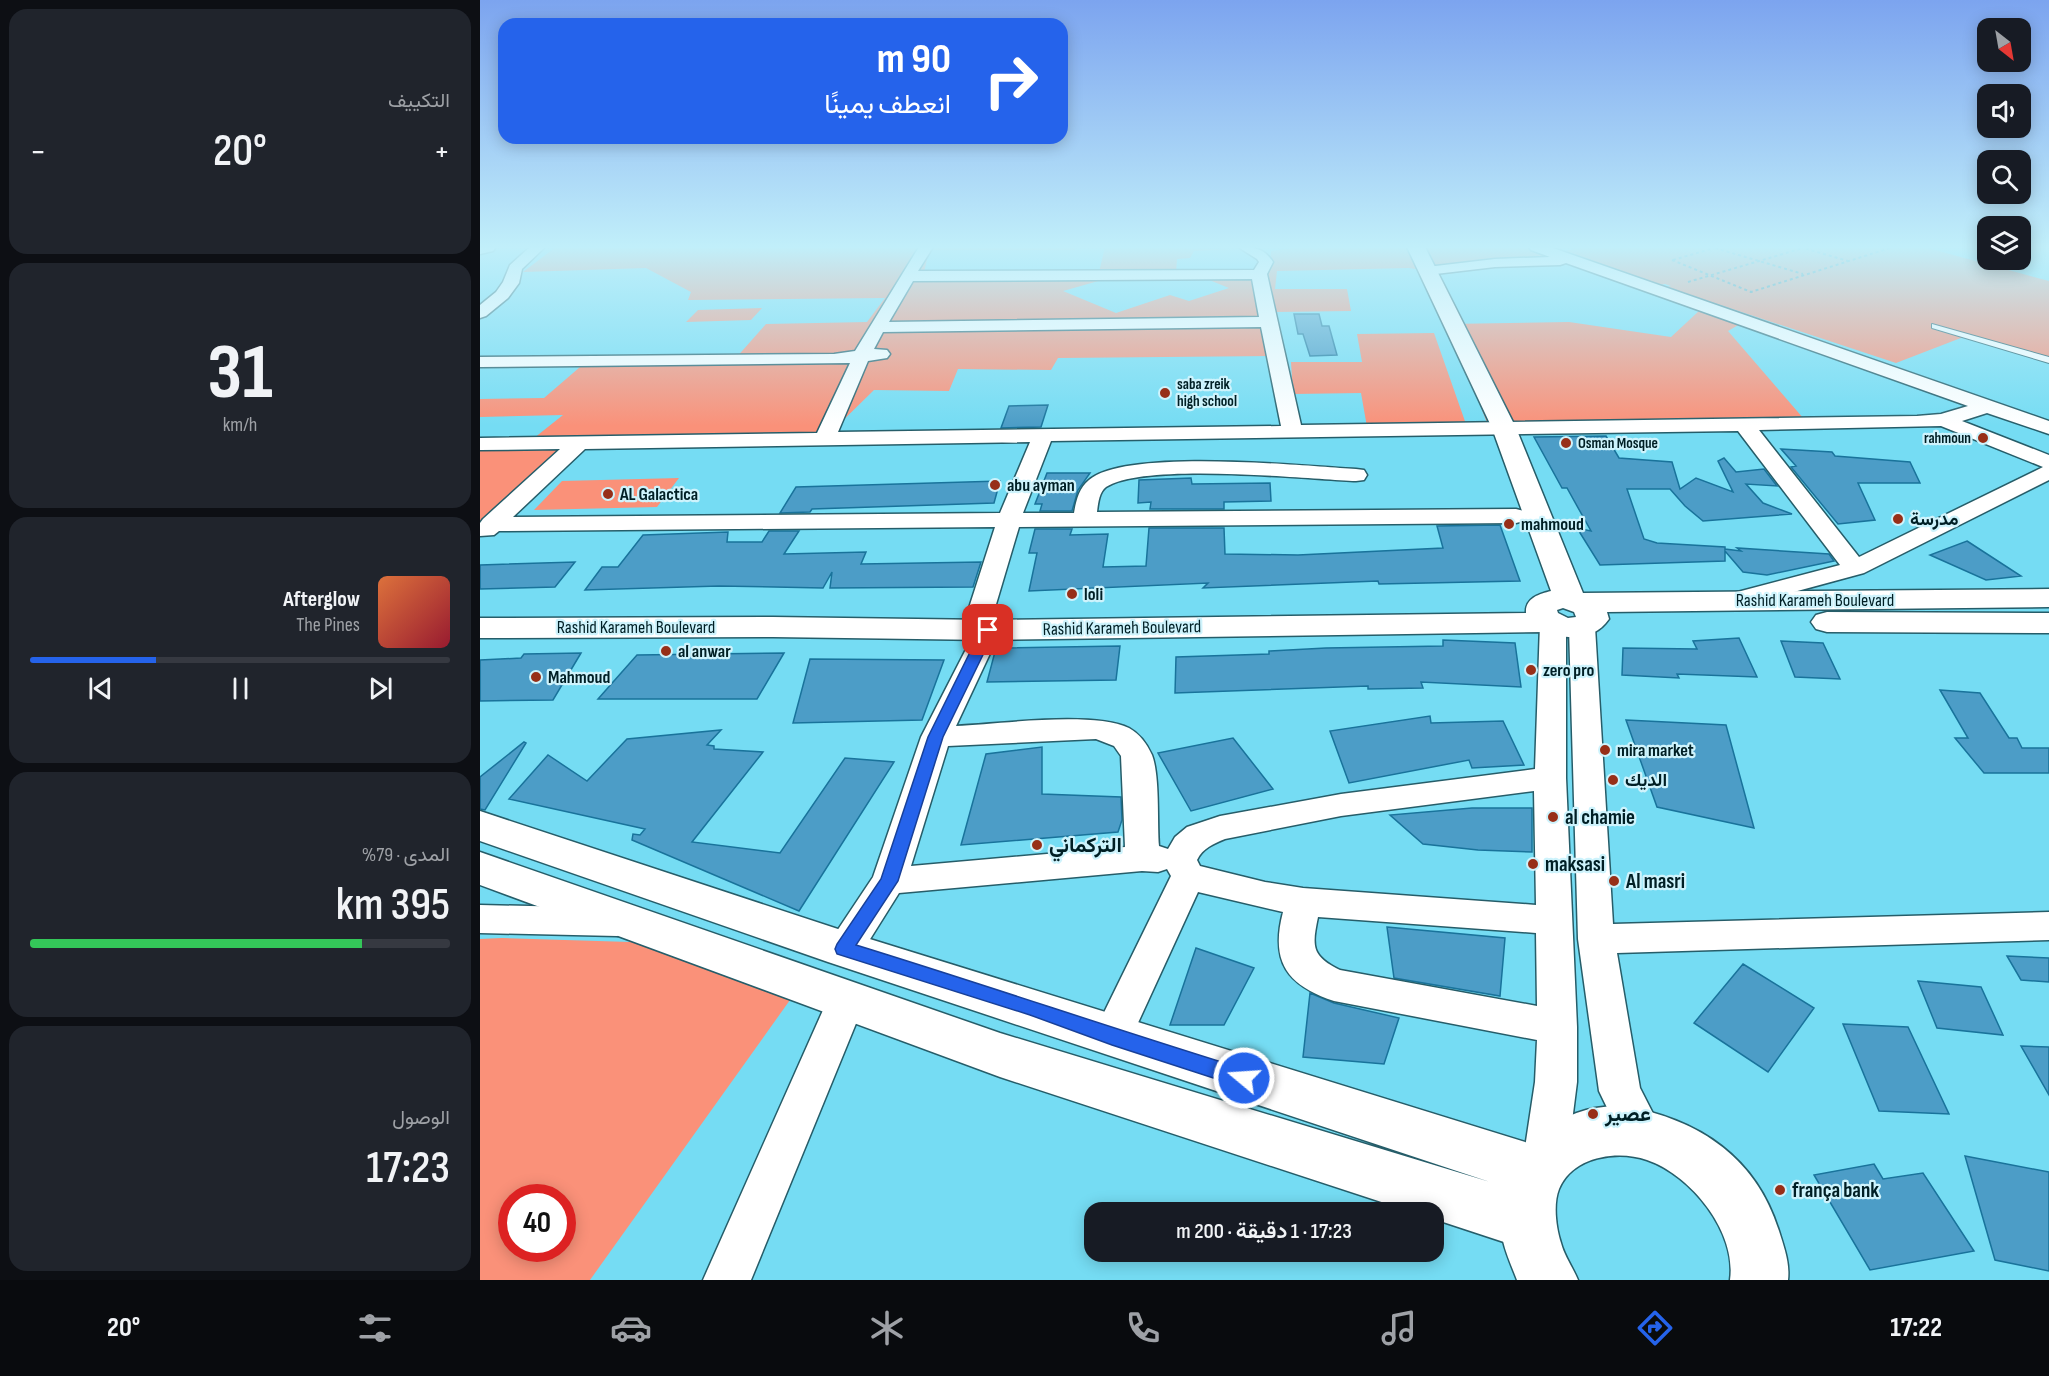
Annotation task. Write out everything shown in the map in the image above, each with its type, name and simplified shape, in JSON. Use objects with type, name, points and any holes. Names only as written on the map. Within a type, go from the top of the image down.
[{"type":"main road","points":[[1431,307],[1495,428],[1516,516],[1564,613]]},
{"type":"main road","points":[[1442,307],[1495,428],[1564,613]]},
{"type":"main road","name":"Rashid Karameh Boulevard","points":[[480,628],[773,627],[984,620],[1564,613],[1734,600],[2049,598]]},
{"type":"main road","name":"Rashid Karameh Boulevard","points":[[480,611],[822,608],[984,620]]},
{"type":"main road","name":"Rashid Karameh Boulevard","points":[[1564,613],[1615,622],[2049,623]]},
{"type":"main road","points":[[480,826],[844,949],[1032,1008],[1112,1036],[1539,1231]]},
{"type":"main road","points":[[480,868],[1000,1054],[1539,1231]]},
{"type":"main road","points":[[1539,1231],[1570,1140],[1604,1130],[1641,1133],[1677,1146],[1710,1169],[1737,1200],[1754,1237],[1763,1278]]},
{"type":"street","points":[[832,438],[862,355],[894,307]]},
{"type":"street","points":[[832,438],[896,327],[904,307]]},
{"type":"street","points":[[1264,307],[1285,386],[1292,433]]},
{"type":"street","points":[[1707,307],[2049,428]]},
{"type":"street","points":[[879,327],[1266,322]]},
{"type":"street","points":[[480,353],[840,352],[862,355]]},
{"type":"street","points":[[480,362],[834,359],[881,354]]},
{"type":"street","points":[[480,444],[1292,433],[1943,420],[1989,406]]},
{"type":"street","points":[[2020,417],[2040,408]]},
{"type":"street","points":[[1943,420],[2049,462]]},
{"type":"street","points":[[1744,425],[1856,568]]},
{"type":"street","points":[[844,949],[889,881],[936,737],[984,620],[1009,520],[1043,436]]},
{"type":"street","points":[[486,530],[581,441]]},
{"type":"street","points":[[1084,521],[1092,489],[1100,481],[1131,471],[1190,468],[1356,475]]},
{"type":"street","points":[[1734,600],[1856,568],[2049,472]]},
{"type":"street","points":[[486,530],[1009,520],[1516,516]]},
{"type":"street","points":[[1539,1231],[1556,1082],[1557,1027],[1550,778],[1564,613]]},
{"type":"street","points":[[1564,613],[1596,939],[1620,1091],[1641,1133]]},
{"type":"street","points":[[936,737],[1096,729],[1113,732],[1123,738],[1137,753],[1142,858]]},
{"type":"street","points":[[1112,1036],[1184,868],[1187,846],[1199,836],[1220,828],[1341,805],[1550,778]]},
{"type":"street","points":[[889,881],[1142,858],[1184,868],[1265,896],[1303,902],[1553,920]]},
{"type":"street","points":[[1303,902],[1295,948],[1303,965],[1320,980],[1334,985],[1557,1027]]},
{"type":"street","points":[[480,920],[638,923]]},
{"type":"street","points":[[1596,939],[2049,926]]},
{"type":"street","points":[[727,1280],[848,999]]},
{"type":"lane","points":[[1935,326],[2049,360]]},
{"type":"shaded area","points":[[878,307],[1101,307],[1116,313],[1135,307],[1350,307],[1351,311],[1274,312],[1278,356],[1058,358],[1051,370],[958,369],[949,391],[874,390],[825,438],[566,448],[480,524],[480,449],[524,446],[563,415],[480,417],[480,399],[544,398],[587,361],[735,359],[766,324],[867,322]]},
{"type":"shaded area","points":[[1726,307],[2049,307],[2049,361],[1966,336],[1896,363]]},
{"type":"shaded area","points":[[762,308],[751,320],[686,322],[698,310]]},
{"type":"shaded area","points":[[1700,310],[1740,324],[1728,331],[1810,426],[1490,430],[1448,324],[1569,322],[1671,337]]},
{"type":"shaded area","points":[[1434,333],[1467,427],[1367,427],[1361,393],[1293,394],[1291,362],[1362,362],[1357,334]]},
{"type":"shaded area","name":"AL Galactica","points":[[679,478],[657,507],[534,510],[562,481]]},
{"type":"shaded area","points":[[480,939],[630,942],[691,949],[810,972],[590,1280],[480,1280]]},
{"type":"building","points":[[1294,314],[1319,314],[1322,326],[1329,326],[1337,355],[1310,356],[1303,334],[1298,334]]},
{"type":"building","points":[[1048,405],[1041,427],[1001,428],[1009,406]]},
{"type":"building","points":[[1606,436],[1619,458],[1672,462],[1680,489],[1696,478],[1733,492],[1718,461],[1724,458],[1736,472],[1764,469],[1777,486],[1746,484],[1763,503],[1792,514],[1703,521],[1670,489],[1627,489],[1644,539],[1657,543],[1725,547],[1725,549],[1741,551],[1737,548],[1829,554],[1834,561],[1767,575],[1743,572],[1725,551],[1725,561],[1600,565],[1577,528],[1591,531],[1567,488],[1562,488],[1534,437]]},
{"type":"building","points":[[1781,449],[1832,452],[1835,456],[1910,462],[1920,483],[1858,483],[1875,520],[1838,524],[1791,467],[1796,466]]},
{"type":"building","points":[[1047,473],[1090,473],[1078,490],[1072,511],[1040,511],[1042,504],[1035,504]]},
{"type":"building","points":[[1191,478],[1192,484],[1270,483],[1271,501],[1224,502],[1224,509],[1150,509],[1151,502],[1138,503],[1139,480]]},
{"type":"building","points":[[1000,481],[994,503],[812,509],[810,512],[780,513],[796,487]]},
{"type":"building","points":[[1500,525],[1520,581],[1379,584],[1378,581],[1203,588],[1208,583],[1029,591],[1037,553],[1029,553],[1035,529],[1072,529],[1070,535],[1108,534],[1103,567],[1146,566],[1149,528],[1224,528],[1225,554],[1298,555],[1443,548],[1437,526]]},
{"type":"building","points":[[769,531],[799,531],[784,554],[866,552],[861,564],[981,562],[973,587],[830,588],[832,572],[823,588],[719,586],[585,590],[602,567],[618,567],[643,535],[728,532],[727,542],[762,542]]},
{"type":"building","points":[[1967,541],[2021,576],[1986,580],[1930,555]]},
{"type":"building","points":[[575,562],[555,587],[480,589],[480,565]]},
{"type":"building","points":[[1739,638],[1757,677],[1677,674],[1679,678],[1622,675],[1623,648],[1697,649],[1693,641]]},
{"type":"building","points":[[1443,640],[1515,643],[1521,687],[1421,682],[1423,688],[1368,689],[1368,686],[1175,693],[1176,657],[1269,654],[1269,651],[1326,648],[1443,646]]},
{"type":"building","points":[[1781,641],[1823,643],[1840,679],[1795,677]]},
{"type":"building","points":[[1120,646],[1116,680],[987,682],[996,648]]},
{"type":"building","name":"Mahmoud","points":[[581,653],[553,700],[480,701],[480,660],[521,658],[524,654]]},
{"type":"building","points":[[784,653],[757,699],[598,699],[637,655]]},
{"type":"building","points":[[810,659],[944,660],[922,720],[793,723]]},
{"type":"building","points":[[1940,690],[1980,693],[2009,738],[2017,738],[2022,748],[2049,748],[2049,773],[1984,773],[1955,738],[1968,738]]},
{"type":"building","points":[[1430,716],[1431,723],[1503,721],[1524,765],[1472,768],[1469,760],[1349,783],[1330,731]]},
{"type":"building","points":[[1626,720],[1726,725],[1754,828],[1657,807]]},
{"type":"building","points":[[721,730],[707,745],[714,746],[714,749],[763,752],[692,842],[780,853],[845,758],[894,762],[799,911],[632,840],[633,834],[640,835],[645,829],[509,799],[548,755],[587,781],[627,739]]},
{"type":"building","points":[[1233,738],[1273,789],[1191,811],[1158,753]]},
{"type":"building","points":[[524,742],[526,743],[485,810],[480,809],[480,777]]},
{"type":"building","points":[[1042,747],[1042,794],[1121,797],[1122,820],[1118,832],[961,845],[986,754]]},
{"type":"building","points":[[1472,808],[1532,808],[1532,852],[1478,850],[1423,844],[1390,815]]},
{"type":"building","points":[[1387,927],[1505,938],[1500,996],[1394,978]]},
{"type":"building","points":[[1196,948],[1254,968],[1224,1025],[1170,1025]]},
{"type":"building","points":[[2007,956],[2049,958],[2049,982],[2021,980]]},
{"type":"building","points":[[1743,964],[1814,1008],[1768,1072],[1694,1023]]},
{"type":"building","points":[[1918,981],[1981,987],[2003,1035],[1937,1028]]},
{"type":"building","points":[[1310,993],[1334,1003],[1399,1018],[1384,1064],[1303,1057]]},
{"type":"building","points":[[1843,1024],[1908,1027],[1949,1114],[1879,1111]]},
{"type":"building","points":[[2021,1046],[2049,1047],[2049,1095]]},
{"type":"building","points":[[1965,1156],[2049,1172],[2049,1271],[1995,1260]]},
{"type":"building","points":[[1874,1164],[1883,1179],[1923,1173],[1974,1251],[1870,1270],[1814,1175]]},
{"type":"place","name":"saba zreik high school","points":[[1165,393]]},
{"type":"place","name":"rahmoun","points":[[1983,438]]},
{"type":"place","name":"Osman Mosque","points":[[1566,443]]},
{"type":"place","name":"abu ayman","points":[[995,485]]},
{"type":"place","name":"AL Galactica","points":[[608,494]]},
{"type":"place","name":"مدرسة","points":[[1898,519]]},
{"type":"place","name":"mahmoud","points":[[1509,524]]},
{"type":"place","name":"loli","points":[[1072,594]]},
{"type":"place","name":"al anwar","points":[[666,651]]},
{"type":"place","name":"zero pro","points":[[1531,670]]},
{"type":"place","name":"Mahmoud","points":[[536,677]]},
{"type":"place","name":"mira market","points":[[1605,750]]},
{"type":"place","name":"الديك","points":[[1613,780]]},
{"type":"place","name":"al chamie","points":[[1553,817]]},
{"type":"place","name":"التركماني","points":[[1037,845]]},
{"type":"place","name":"maksasi","points":[[1533,864]]},
{"type":"place","name":"Al masri","points":[[1614,881]]},
{"type":"place","name":"عصير","points":[[1593,1114]]},
{"type":"place","name":"frança bank","points":[[1780,1190]]},
{"type":"route","points":[[988,630],[936,737],[889,881],[844,949],[1244,1078]]}]
